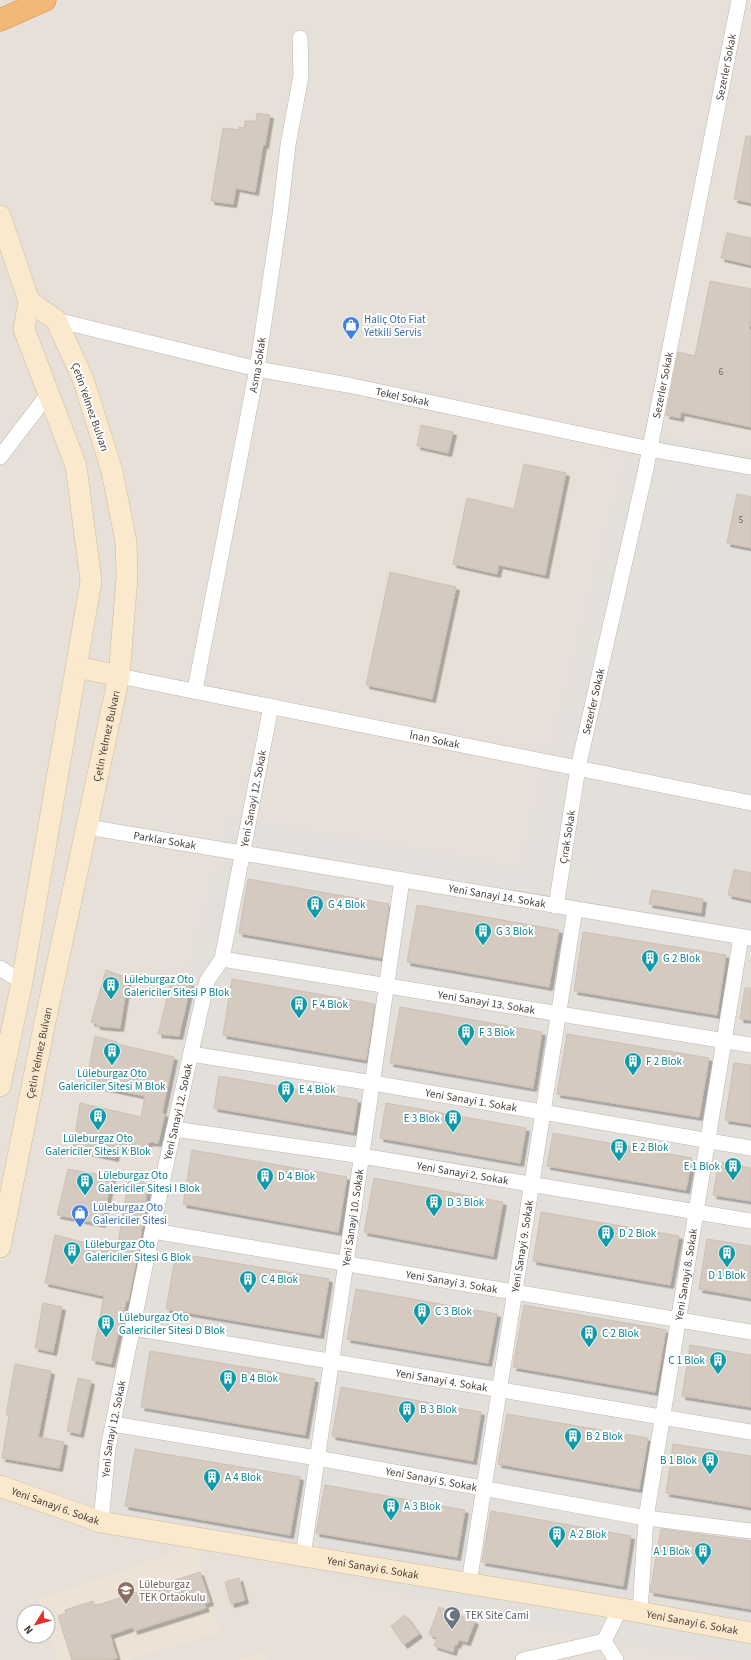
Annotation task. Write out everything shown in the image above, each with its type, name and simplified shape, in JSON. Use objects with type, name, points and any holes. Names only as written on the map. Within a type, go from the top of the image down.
[{"type":"highway","points":[[0,20],[45,0]]},
{"type":"street","name":"Sezerler Sokak","points":[[578,768],[650,449],[739,0]]},
{"type":"street","name":"Asma Sokak","points":[[195,690],[257,369],[280,215],[288,145],[301,76],[300,38]]},
{"type":"street","points":[[0,216],[29,302],[24,329],[76,466],[91,582],[22,982],[0,1086]]},
{"type":"street","points":[[29,302],[56,320]]},
{"type":"street","name":"Tekel Sokak","points":[[56,320],[257,369],[348,385],[650,449],[751,466]]},
{"type":"street","name":"Çetin Yelmez Bulvarı","points":[[0,1247],[119,676],[127,577],[126,542],[112,471],[83,379],[56,320]]},
{"type":"street","points":[[0,456],[49,393]]},
{"type":"street","points":[[77,667],[119,676]]},
{"type":"street","name":"İnan Sokak","points":[[119,676],[195,690],[751,804]]},
{"type":"street","name":"Yeni Sanayi 12. Sokak","points":[[101,1522],[108,1448],[132,1328],[207,981],[222,959],[271,706]]},
{"type":"street","name":"Çırak Sokak","points":[[556,906],[578,768]]},
{"type":"street","name":"Parklar Sokak","points":[[87,827],[243,852]]},
{"type":"street","name":"Yeni Sanayi 14. Sokak","points":[[243,852],[746,937]]},
{"type":"street","name":"Yeni Sanayi 10. Sokak","points":[[303,1556],[402,880]]},
{"type":"street","name":"Yeni Sanayi 9. Sokak","points":[[469,1583],[575,909]]},
{"type":"street","name":"Yeni Sanayi 8. Sokak","points":[[630,1610],[724,1041],[746,937]]},
{"type":"street","name":"Yeni Sanayi 13. Sokak","points":[[222,959],[751,1045]]},
{"type":"street","points":[[0,968],[22,982],[52,993]]},
{"type":"street","name":"Yeni Sanayi 1. Sokak","points":[[191,1054],[372,1083],[751,1148]]},
{"type":"street","name":"Yeni Sanayi 2. Sokak","points":[[174,1129],[362,1156],[751,1221]]},
{"type":"street","name":"Yeni Sanayi 3. Sokak","points":[[153,1230],[751,1332]]},
{"type":"street","name":"Yeni Sanayi 4. Sokak","points":[[132,1328],[751,1432]]},
{"type":"street","name":"Yeni Sanayi 5. Sokak","points":[[113,1424],[318,1458],[646,1518],[751,1531]]},
{"type":"street","name":"Yeni Sanayi 6. Sokak","points":[[0,1486],[101,1522],[630,1610],[751,1633]]},
{"type":"street","points":[[523,1660],[604,1641],[630,1610]]},
{"type":"street","points":[[604,1641],[616,1660]]},
{"type":"shaded area","points":[[0,0],[751,0],[751,1660],[0,1660]]},
{"type":"shaded area","points":[[634,433],[751,454],[751,1660],[725,1660],[604,1641],[205,1545],[93,1524],[187,983],[230,818],[521,868]]},
{"type":"shaded area","name":"Lüleburgaz TEK Ortaokulu","points":[[196,1545],[221,1632],[129,1660],[57,1660],[52,1644],[56,1644],[56,1604],[40,1604],[38,1599]]},
{"type":"shaded area","points":[[264,1652],[266,1660],[237,1660]]},
{"type":"building","points":[[257,113],[270,115],[255,192],[236,188],[233,204],[211,201],[223,128],[239,130],[239,127],[244,128],[245,121],[256,121]]},
{"type":"building","points":[[746,136],[751,136],[751,203],[734,199]]},
{"type":"building","points":[[727,233],[751,238],[751,265],[721,258]]},
{"type":"building","points":[[710,281],[751,289],[751,318],[749,330],[751,330],[751,427],[681,412],[680,418],[666,415],[678,352],[695,356]]},
{"type":"building","points":[[421,425],[453,432],[448,453],[417,446]]},
{"type":"building","points":[[524,464],[566,473],[545,575],[499,565],[497,574],[453,564],[467,498],[514,509]]},
{"type":"building","points":[[737,494],[751,497],[751,548],[727,543]]},
{"type":"building","points":[[390,572],[456,587],[432,699],[366,685]]},
{"type":"building","points":[[734,869],[751,873],[751,900],[728,895]]},
{"type":"building","name":"G 4 Blok","points":[[248,879],[389,904],[382,958],[239,933]]},
{"type":"building","points":[[652,890],[703,899],[701,913],[649,904]]},
{"type":"building","name":"G 3 Blok","points":[[417,905],[559,930],[549,987],[407,962]]},
{"type":"building","name":"G 2 Blok","points":[[583,932],[726,955],[717,1015],[574,991]]},
{"type":"building","name":"Lüleburgaz Oto Galericiler Sitesi P Blok","points":[[106,970],[128,978],[120,1028],[97,1026],[97,1024],[91,1022]]},
{"type":"building","name":"F 4 Blok","points":[[232,979],[375,1004],[366,1060],[223,1035]]},
{"type":"building","points":[[171,982],[191,983],[179,1036],[158,1034]]},
{"type":"building","points":[[745,988],[751,988],[751,1020],[740,1019]]},
{"type":"building","name":"F 3 Blok","points":[[400,1007],[542,1032],[533,1088],[390,1063]]},
{"type":"building","name":"F 2 Blok","points":[[567,1034],[709,1058],[699,1117],[557,1094]]},
{"type":"building","points":[[95,1036],[117,1042],[117,1044],[174,1057],[162,1113],[165,1114],[158,1143],[149,1142],[146,1150],[117,1146],[115,1158],[73,1149],[80,1103],[141,1117],[145,1096],[86,1084]]},
{"type":"building","points":[[734,1063],[751,1065],[751,1124],[725,1120]]},
{"type":"building","name":"E 4 Blok","points":[[219,1076],[358,1100],[353,1132],[214,1108]]},
{"type":"building","name":"E 3 Blok","points":[[386,1103],[526,1128],[520,1163],[380,1138]]},
{"type":"building","name":"E 2 Blok","points":[[553,1133],[692,1158],[686,1190],[547,1166]]},
{"type":"building","name":"D 4 Blok","points":[[192,1150],[347,1177],[338,1232],[183,1204]]},
{"type":"building","name":"E 1 Blok","points":[[719,1162],[751,1168],[751,1201],[713,1195]]},
{"type":"building","name":"Lüleburgaz Oto Galericiler Sitesi I Blok","points":[[68,1169],[112,1177],[102,1224],[57,1215]]},
{"type":"building","points":[[129,1178],[148,1184],[139,1247],[128,1301],[126,1301],[111,1364],[92,1360],[104,1296],[45,1283],[55,1235],[115,1250],[118,1243]]},
{"type":"building","name":"D 3 Blok","points":[[374,1178],[503,1202],[493,1256],[364,1232]]},
{"type":"building","name":"D 2 Blok","points":[[541,1212],[679,1236],[670,1285],[533,1261]]},
{"type":"building","name":"D 1 Blok","points":[[707,1239],[751,1246],[751,1298],[699,1289]]},
{"type":"building","name":"C 4 Blok","points":[[176,1253],[329,1279],[320,1335],[166,1309]]},
{"type":"building","name":"C 3 Blok","points":[[356,1289],[497,1314],[488,1363],[347,1339]]},
{"type":"building","points":[[43,1303],[62,1307],[53,1352],[35,1348]]},
{"type":"building","name":"C 2 Blok","points":[[524,1305],[666,1330],[655,1392],[513,1367]]},
{"type":"building","name":"C 1 Blok","points":[[690,1345],[751,1355],[751,1407],[682,1396]]},
{"type":"building","name":"B 4 Blok","points":[[150,1351],[315,1379],[305,1435],[141,1407]]},
{"type":"building","points":[[15,1364],[51,1371],[38,1437],[64,1442],[59,1468],[2,1458],[9,1415],[6,1415]]},
{"type":"building","points":[[78,1378],[91,1381],[80,1434],[67,1431]]},
{"type":"building","name":"B 3 Blok","points":[[341,1387],[481,1412],[473,1461],[332,1436]]},
{"type":"building","name":"B 2 Blok","points":[[507,1414],[648,1438],[639,1489],[498,1464]]},
{"type":"building","name":"B 1 Blok","points":[[673,1444],[751,1456],[751,1507],[666,1493]]},
{"type":"building","name":"A 4 Blok","points":[[135,1449],[300,1477],[290,1535],[125,1506]]},
{"type":"building","name":"A 3 Blok","points":[[325,1485],[465,1510],[457,1557],[316,1533]]},
{"type":"building","name":"A 2 Blok","points":[[491,1511],[631,1536],[623,1586],[482,1562]]},
{"type":"building","name":"A 1 Blok","points":[[661,1529],[751,1541],[751,1609],[650,1592]]},
{"type":"building","points":[[200,1572],[210,1602],[204,1604],[206,1608],[134,1631],[133,1627],[110,1635],[117,1658],[110,1660],[72,1660],[58,1616],[66,1613],[65,1610],[93,1601],[94,1605],[101,1604]]},
{"type":"building","points":[[239,1578],[245,1600],[231,1604],[225,1582]]},
{"type":"building","name":"TEK Site Cami","points":[[439,1607],[475,1621],[467,1642],[459,1640],[457,1645],[455,1644],[453,1652],[434,1646],[437,1638],[429,1634]]},
{"type":"building","points":[[405,1615],[419,1634],[404,1645],[391,1626]]},
{"type":"place","name":"Haliç Oto Fiat Yetkili Servis","points":[[351,340]]},
{"type":"place","name":"G 4 Blok","points":[[315,919]]},
{"type":"place","name":"G 3 Blok","points":[[483,946]]},
{"type":"place","name":"G 2 Blok","points":[[650,973]]},
{"type":"place","name":"Lüleburgaz Oto Galericiler Sitesi P Blok","points":[[111,1000]]},
{"type":"place","name":"F 4 Blok","points":[[299,1019]]},
{"type":"place","name":"F 3 Blok","points":[[466,1047]]},
{"type":"place","name":"Lüleburgaz Oto Galericiler Sitesi M Blok","points":[[112,1066]]},
{"type":"place","name":"F 2 Blok","points":[[633,1076]]},
{"type":"place","name":"E 4 Blok","points":[[286,1104]]},
{"type":"place","name":"Lüleburgaz Oto Galericiler Sitesi K Blok","points":[[98,1131]]},
{"type":"place","name":"E 3 Blok","points":[[453,1133]]},
{"type":"place","name":"E 2 Blok","points":[[619,1162]]},
{"type":"place","name":"E 1 Blok","points":[[733,1181]]},
{"type":"place","name":"D 4 Blok","points":[[265,1191]]},
{"type":"place","name":"Lüleburgaz Oto Galericiler Sitesi I Blok","points":[[85,1196]]},
{"type":"place","name":"D 3 Blok","points":[[434,1217]]},
{"type":"place","name":"Lüleburgaz Oto Galericiler Sitesi","points":[[80,1228]]},
{"type":"place","name":"D 2 Blok","points":[[606,1248]]},
{"type":"place","name":"Lüleburgaz Oto Galericiler Sitesi G Blok","points":[[72,1265]]},
{"type":"place","name":"D 1 Blok","points":[[727,1268]]},
{"type":"place","name":"C 4 Blok","points":[[248,1294]]},
{"type":"place","name":"C 3 Blok","points":[[422,1326]]},
{"type":"place","name":"Lüleburgaz Oto Galericiler Sitesi D Blok","points":[[106,1338]]},
{"type":"place","name":"C 2 Blok","points":[[589,1348]]},
{"type":"place","name":"C 1 Blok","points":[[718,1375]]},
{"type":"place","name":"B 4 Blok","points":[[228,1393]]},
{"type":"place","name":"B 3 Blok","points":[[407,1424]]},
{"type":"place","name":"B 2 Blok","points":[[573,1451]]},
{"type":"place","name":"B 1 Blok","points":[[710,1475]]},
{"type":"place","name":"A 4 Blok","points":[[212,1492]]},
{"type":"place","name":"A 3 Blok","points":[[391,1521]]},
{"type":"place","name":"A 2 Blok","points":[[557,1549]]},
{"type":"place","name":"A 1 Blok","points":[[703,1566]]},
{"type":"place","name":"Lüleburgaz TEK Ortaokulu","points":[[126,1605]]},
{"type":"place","name":"TEK Site Cami","points":[[452,1630]]}]
